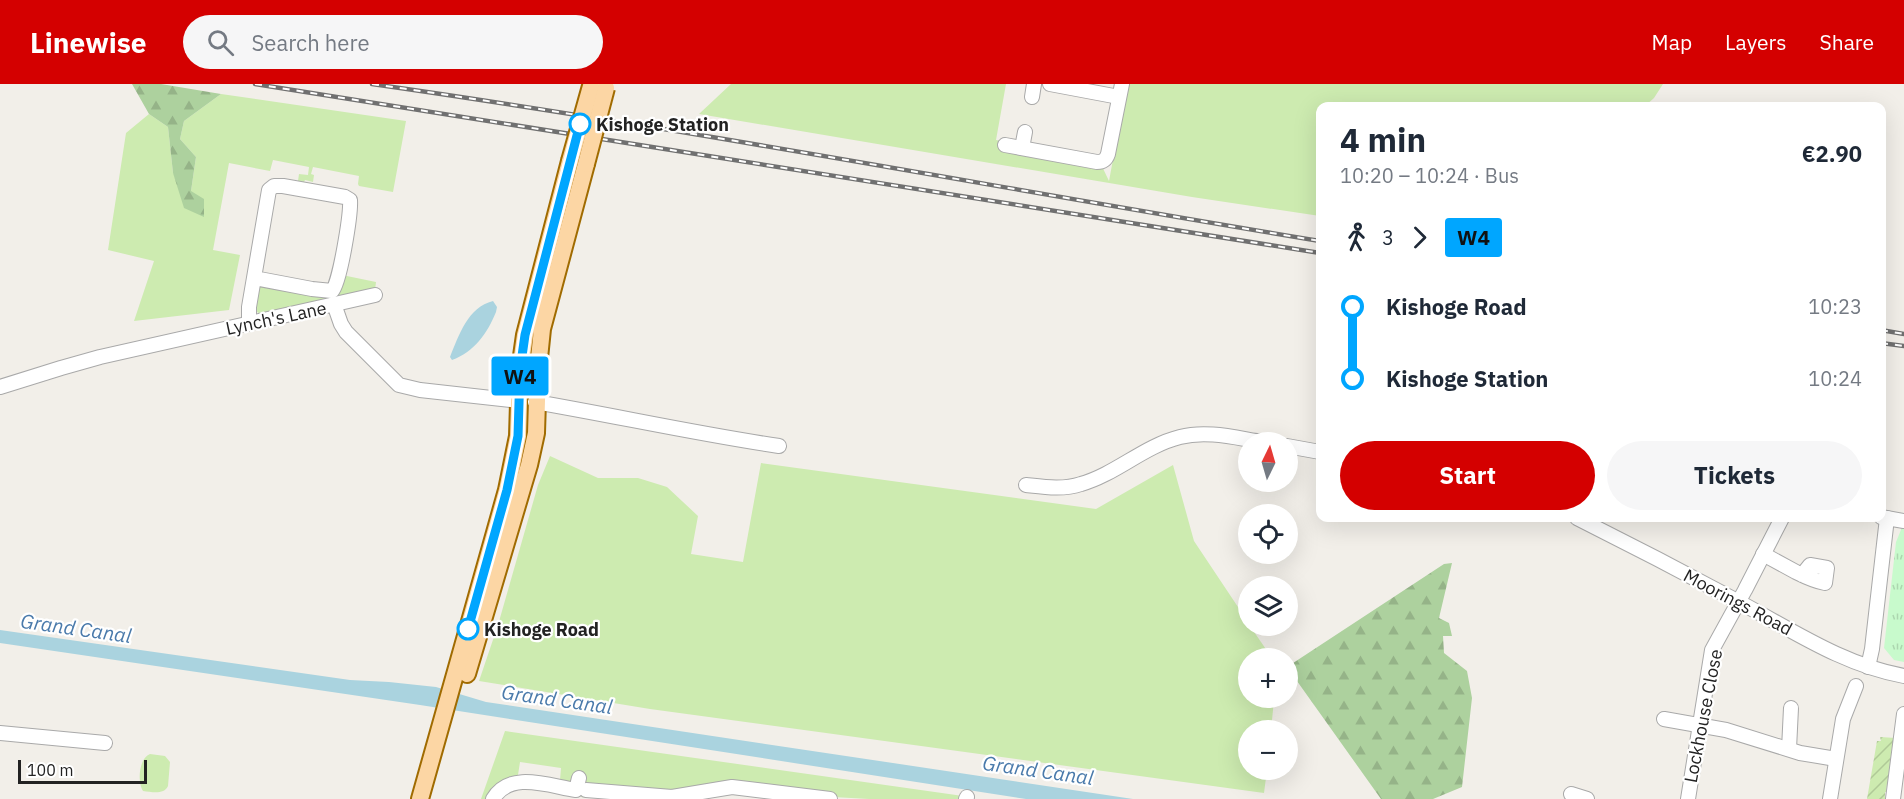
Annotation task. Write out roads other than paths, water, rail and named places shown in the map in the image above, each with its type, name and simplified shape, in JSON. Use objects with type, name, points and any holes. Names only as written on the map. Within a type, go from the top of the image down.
[{"type":"main road","points":[[420,799],[443,737],[465,660],[528,471],[536,433],[520,370],[525,335],[578,163],[599,86]]},
{"type":"main road","points":[[431,799],[443,737]]},
{"type":"street","points":[[1005,145],[1102,162],[1106,159],[1120,91],[1050,84]]},
{"type":"street","points":[[1022,148],[1025,132]]},
{"type":"street","points":[[249,324],[249,307],[269,190],[274,186],[345,197],[350,200],[335,289],[328,292],[254,278]]},
{"type":"street","points":[[334,304],[375,295]]},
{"type":"street","name":"Lynch's Lane","points":[[0,387],[90,360],[334,304],[346,332],[399,385],[420,390],[527,401],[709,436],[779,446]]},
{"type":"street","points":[[1026,485],[1060,488],[1081,484],[1155,446],[1182,436],[1212,434],[1238,438]]},
{"type":"street","points":[[1298,448],[1316,451]]},
{"type":"street","points":[[1886,518],[1904,522]]},
{"type":"street","name":"Moorings Road","points":[[1584,522],[1840,657],[1904,676]]},
{"type":"street","name":"Lockhouse Close","points":[[1688,799],[1712,650],[1780,522]]},
{"type":"street","points":[[1868,667],[1872,649],[1884,522]]},
{"type":"street","points":[[1763,554],[1802,575]]},
{"type":"street","points":[[1830,799],[1836,759],[1851,716],[1856,687]]},
{"type":"street","points":[[1789,749],[1791,708]]},
{"type":"street","points":[[1893,799],[1901,746],[1899,717]]},
{"type":"street","points":[[1664,719],[1735,732],[1816,757],[1836,759]]},
{"type":"street","points":[[0,733],[105,743]]},
{"type":"street","points":[[493,799],[498,791],[508,784],[518,782],[576,790],[582,784],[636,797],[732,793],[830,799]]},
{"type":"street","points":[[1571,794],[1587,799]]},
{"type":"water","points":[[493,301],[497,307],[496,312],[484,335],[467,352],[452,360],[450,357],[466,323],[477,309]]},
{"type":"water","points":[[0,630],[350,680],[436,687],[486,702],[1133,799],[1026,799],[420,705],[0,643]]},
{"type":"railway","points":[[255,84],[1316,252]]},
{"type":"railway","points":[[372,84],[728,140],[1316,240]]},
{"type":"railway","points":[[1886,331],[1904,334]]},
{"type":"railway","points":[[1886,344],[1904,346]]},
{"type":"place","name":"Kishoge Station","points":[[580,124]]},
{"type":"place","name":"Kishoge Road","points":[[468,629]]},
{"type":"water label","name":"Grand Canal","points":[[76,628]]},
{"type":"water label","name":"Grand Canal","points":[[557,699]]},
{"type":"water label","name":"Grand Canal","points":[[1038,770]]}]
